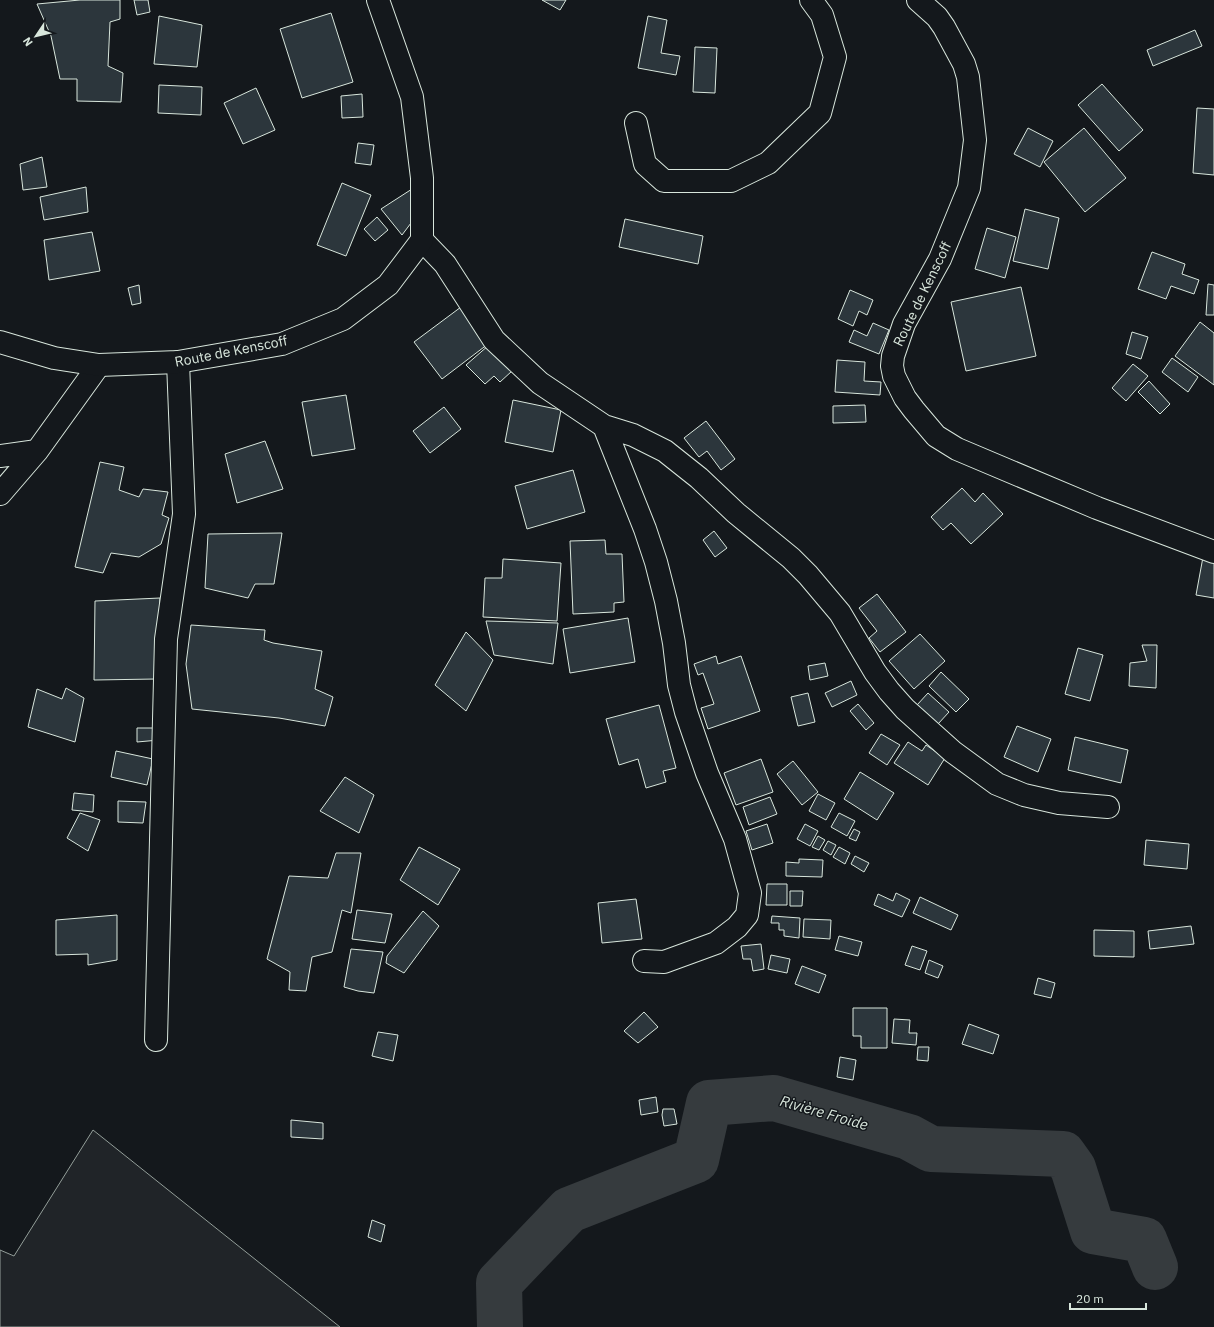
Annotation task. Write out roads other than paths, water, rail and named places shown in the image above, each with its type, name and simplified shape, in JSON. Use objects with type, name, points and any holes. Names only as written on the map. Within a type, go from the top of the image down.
[{"type":"street","points":[[378,0],[412,97],[422,178],[422,240],[445,264],[494,340],[540,383],[604,426],[633,435],[665,451],[699,478],[755,530],[791,558],[808,574],[840,613],[875,672],[889,691],[905,709],[953,752],[976,770],[997,784],[1024,795],[1059,803],[1108,808]]},
{"type":"street","points":[[636,123],[645,164],[664,181],[731,181],[768,163],[820,113],[822,106],[835,56],[822,15],[811,0]]},
{"type":"street","name":"Route de Kenscoff","points":[[918,0],[937,17],[964,64],[968,78],[975,140],[969,188],[940,259],[904,324],[893,356],[892,366],[894,376],[905,398],[936,436],[957,449],[1097,508],[1214,552]]},
{"type":"street","name":"Route de Kenscoff","points":[[0,342],[54,358],[99,365],[178,362],[282,344],[343,319],[388,285],[422,240]]},
{"type":"street","points":[[156,1040],[166,639],[184,514],[178,362]]},
{"type":"street","points":[[0,494],[37,451],[99,365]]},
{"type":"street","points":[[604,426],[645,529],[656,562],[666,601],[674,643],[679,685],[686,712],[707,773],[735,840],[750,892],[747,916],[737,927],[716,943],[664,962],[644,961]]},
{"type":"street","points":[[0,456],[37,451]]},
{"type":"waterway","name":"Rivière Froide","points":[[500,1327],[499,1283],[569,1210],[696,1160],[709,1103],[774,1098],[909,1137],[931,1149],[1063,1154],[1073,1168],[1093,1231],[1144,1240],[1155,1267]]}]
